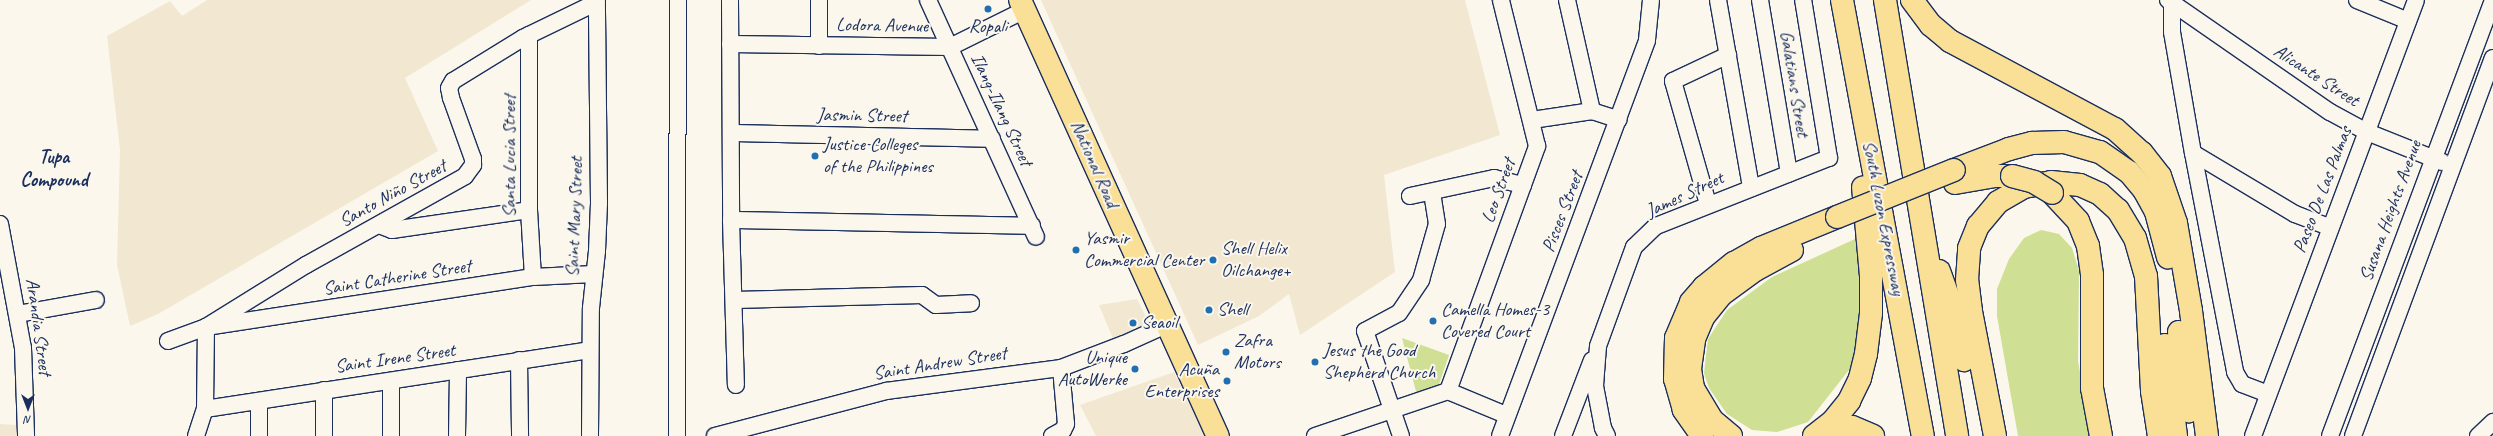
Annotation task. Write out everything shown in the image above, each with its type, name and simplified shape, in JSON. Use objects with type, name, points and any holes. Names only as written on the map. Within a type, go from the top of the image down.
[{"type":"highway","name":"South Luzon Expressway","points":[[1842,0],[1923,436]]},
{"type":"highway","name":"South Luzon Expressway","points":[[1886,0],[1918,212],[1957,436]]},
{"type":"highway","points":[[1912,0],[1923,17],[1950,41],[2115,129],[2142,153],[2160,176],[2176,223],[2191,311],[2207,436]]},
{"type":"highway","name":"National Road","points":[[1022,5],[1218,436]]},
{"type":"highway","points":[[1814,436],[1833,421],[1849,401],[1860,378],[1866,354],[1871,289],[1870,250],[1861,171],[1863,114]]},
{"type":"highway","points":[[1702,436],[1684,410],[1675,379],[1676,338],[1692,302],[1714,278],[1734,263],[1761,248],[1839,223],[1955,176],[2008,148],[2032,143],[2064,142],[2100,152],[2118,163],[2138,181],[2156,212],[2167,248],[2194,436]]},
{"type":"highway","points":[[1955,176],[1966,174],[2005,159],[2050,151],[2096,162],[2111,170],[2127,185],[2144,211],[2154,248],[2160,287],[2168,384],[2176,436]]},
{"type":"highway","points":[[1955,176],[2012,176],[2034,182],[2052,193],[2078,221],[2088,246],[2092,275],[2092,388],[2101,436]]},
{"type":"highway","points":[[1989,436],[1984,391],[1967,280],[1968,257],[1975,231],[1990,210],[2014,192],[2042,182],[2080,185],[2100,194],[2118,210],[2132,230],[2139,247],[2146,276],[2152,392],[2159,436]]},
{"type":"highway","points":[[1918,212],[1955,315],[1980,436]]},
{"type":"highway","points":[[1731,436],[1712,420],[1694,388],[1690,358],[1698,328],[1714,303],[1743,277],[1839,223]]},
{"type":"highway","points":[[1984,391],[1995,436]]},
{"type":"highway","points":[[1828,436],[1841,429],[1852,427],[1873,436]]},
{"type":"street","points":[[677,436],[678,0]]},
{"type":"street","points":[[730,0],[731,220],[736,385]]},
{"type":"street","points":[[819,0],[819,46]]},
{"type":"street","name":"Ilang-Ilang Street","points":[[731,220],[1034,232],[928,0]]},
{"type":"street","name":"Leo Street","points":[[1448,391],[1537,146],[1532,120],[1501,0]]},
{"type":"street","points":[[1567,0],[1592,111]]},
{"type":"street","name":"Pisces Street","points":[[1500,436],[1506,416],[1619,120],[1647,40],[1651,0]]},
{"type":"street","points":[[1718,0],[1751,187]]},
{"type":"street","name":"Galatians Street","points":[[1760,0],[1789,174]]},
{"type":"street","name":"James Street","points":[[1607,436],[1603,428],[1595,386],[1598,346],[1634,247],[1656,226],[1751,187],[1829,158],[1803,0]]},
{"type":"street","points":[[2357,0],[2408,21]]},
{"type":"street","name":"Paseo De Las Palmas","points":[[2253,436],[2416,0]]},
{"type":"street","name":"Susana Heights Avenue","points":[[2330,436],[2432,158],[2492,0]]},
{"type":"street","name":"Santo Niño Street","points":[[206,328],[306,265],[379,225],[470,172],[473,165],[472,153],[451,98],[450,86],[453,81],[529,35],[597,1]]},
{"type":"street","name":"Saint Mary Street","points":[[590,436],[590,350],[599,203],[597,1]]},
{"type":"street","points":[[2170,2],[2172,32],[2193,153],[2235,372],[2242,384],[2268,394]]},
{"type":"street","name":"Alicante Street","points":[[2170,2],[2330,112],[2367,132],[2453,166]]},
{"type":"street","name":"Lodora Avenue","points":[[730,44],[950,47],[1022,5]]},
{"type":"street","name":"Santa Lucia Street","points":[[529,35],[529,210],[533,277]]},
{"type":"street","points":[[1708,204],[1673,80],[1728,55]]},
{"type":"street","points":[[2353,436],[2493,58]]},
{"type":"street","points":[[1532,120],[1592,111],[1619,120]]},
{"type":"street","name":"Jasmin Street","points":[[731,133],[992,139]]},
{"type":"street","points":[[2193,153],[2295,214],[2330,227]]},
{"type":"street","points":[[1410,196],[1432,193],[1494,178],[1523,185]]},
{"type":"street","points":[[1401,436],[1364,330],[1400,313],[1421,280],[1437,224],[1432,193]]},
{"type":"street","points":[[379,225],[392,230],[529,210]]},
{"type":"street","name":"Arandia Street","points":[[0,224],[18,314],[25,369],[26,436]]},
{"type":"street","name":"Saint Catherine Street","points":[[206,328],[533,277],[594,274]]},
{"type":"street","points":[[734,300],[922,295],[936,305],[971,303]]},
{"type":"street","points":[[18,314],[96,300]]},
{"type":"street","name":"Saint Andrew Street","points":[[715,436],[886,391],[1061,368],[1124,344],[1168,324]]},
{"type":"street","points":[[168,341],[206,328],[205,409],[196,436]]},
{"type":"street","points":[[1563,436],[1598,346]]},
{"type":"street","name":"Saint Irene Street","points":[[205,409],[590,350]]},
{"type":"street","points":[[519,360],[520,436]]},
{"type":"street","points":[[1052,436],[1063,430],[1066,424],[1061,368]]},
{"type":"street","points":[[457,436],[458,370]]},
{"type":"street","points":[[391,381],[391,436]]},
{"type":"street","points":[[324,390],[324,436]]},
{"type":"street","points":[[1315,436],[1391,409],[1448,391],[1506,416]]},
{"type":"street","points":[[259,401],[259,436]]},
{"type":"street","points":[[2478,436],[2493,422]]},
{"type":"shaded area","points":[[207,0],[531,0],[405,78],[438,151],[158,314],[130,326],[117,265],[120,150],[107,36],[170,1],[182,16]]},
{"type":"shaded area","points":[[1041,0],[1465,0],[1500,135],[1384,175],[1395,272],[1300,335],[1289,294],[1259,316],[1198,345]]},
{"type":"shaded area","points":[[1137,299],[1149,323],[1142,329],[1114,341],[1099,305]]},
{"type":"shaded area","points":[[1174,372],[1205,436],[1096,436],[1080,405]]},
{"type":"shaded area","points":[[0,424],[18,425],[17,436],[0,436]]},
{"type":"green space","points":[[2041,230],[2059,234],[2072,248],[2079,271],[2078,361],[2091,436],[2018,436],[1997,316],[1997,289],[2009,259],[2024,238]]},
{"type":"green space","points":[[1866,234],[1860,322],[1852,366],[1808,422],[1777,432],[1752,430],[1727,414],[1709,388],[1704,373],[1708,339],[1727,310],[1772,277]]},
{"type":"green space","points":[[1402,338],[1449,355],[1438,387],[1417,395]]},
{"type":"place","name":"Ropali","points":[[988,9]]},
{"type":"place","name":"Justice Colleges of the Philippines","points":[[815,156]]},
{"type":"place","name":"Yasmir Commercial Center","points":[[1076,250]]},
{"type":"place","name":"Shell Helix Oilchange+","points":[[1213,260]]},
{"type":"place","name":"Shell","points":[[1209,310]]},
{"type":"place","name":"Camella Homes-3 Covered Court","points":[[1433,321]]},
{"type":"place","name":"Seaoil","points":[[1133,323]]},
{"type":"place","name":"Zafra Motors","points":[[1226,352]]},
{"type":"place","name":"Jesus the Good Shepherd Church","points":[[1315,362]]},
{"type":"place","name":"Unique AutoWerke","points":[[1135,369]]},
{"type":"place","name":"Acuña Enterprises","points":[[1227,381]]},
{"type":"district","name":"Tupa Compound","points":[[54,168]]}]
